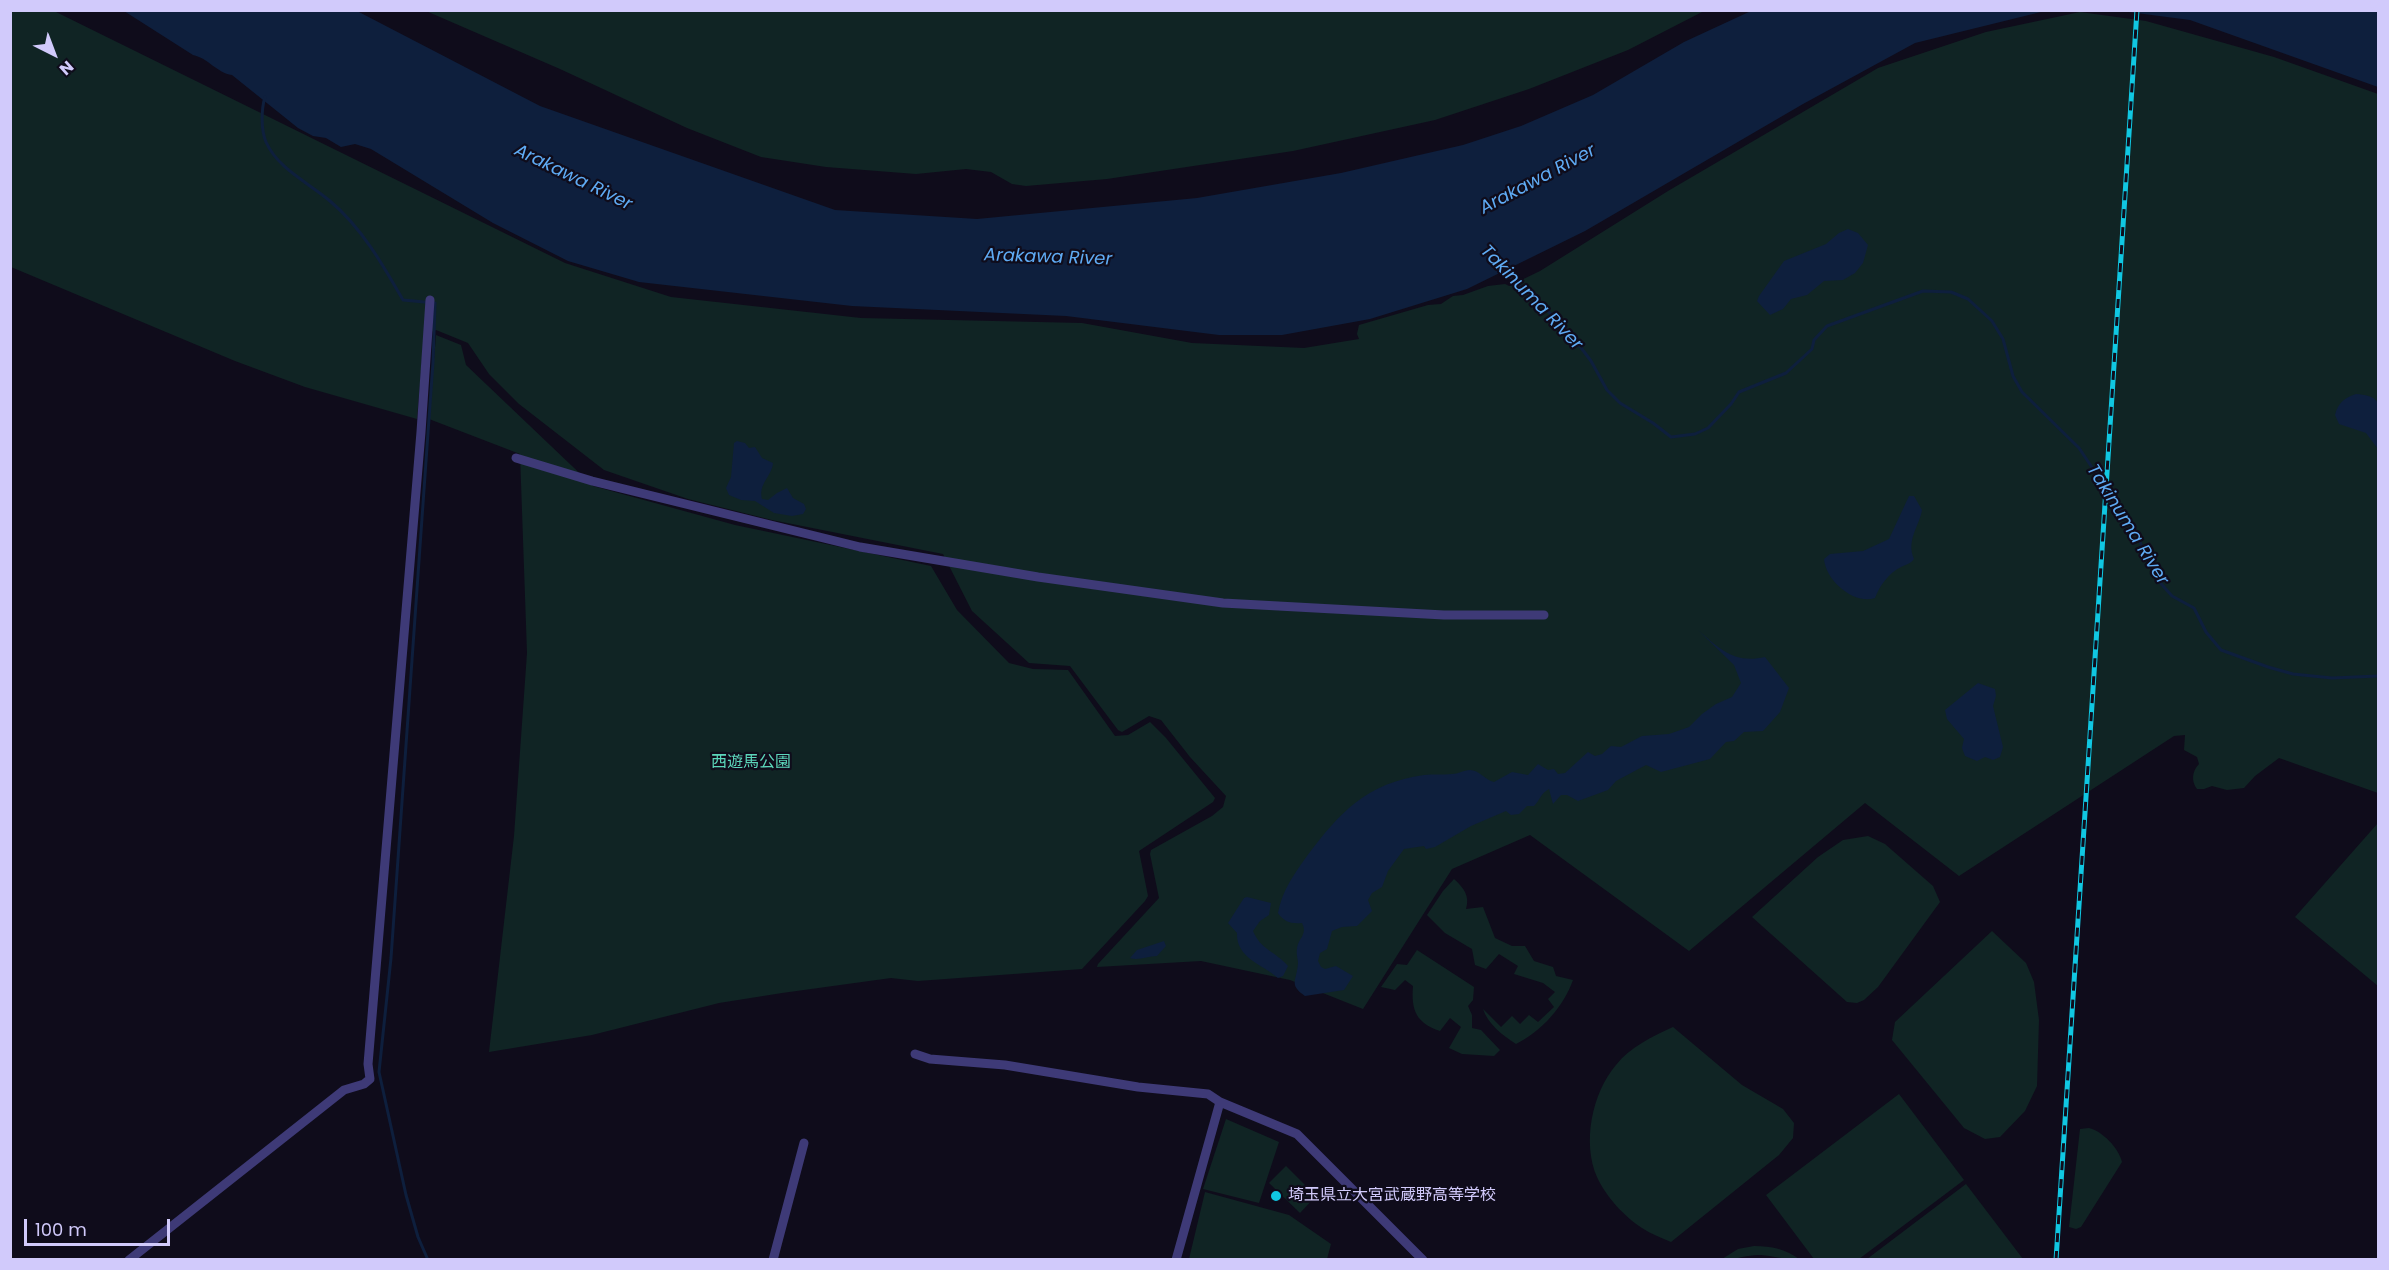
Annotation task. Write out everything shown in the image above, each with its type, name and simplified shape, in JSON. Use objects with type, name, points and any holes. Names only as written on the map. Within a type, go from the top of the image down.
[{"type":"street","points":[[129,1260],[344,1090],[364,1084],[370,1079],[368,1064],[430,300]]},
{"type":"street","points":[[516,458],[592,481],[860,547],[1038,577],[1223,603],[1444,615],[1544,615]]},
{"type":"street","points":[[915,1054],[930,1059],[1005,1065],[1138,1087],[1208,1094],[1220,1102],[1297,1134],[1423,1260]]},
{"type":"street","points":[[1176,1260],[1220,1102]]},
{"type":"street","points":[[773,1260],[804,1143]]},
{"type":"green space","points":[[10,11],[54,11],[565,263],[671,297],[861,318],[1082,323],[1192,343],[1304,348],[1359,339],[1357,334],[1359,325],[1428,305],[1441,304],[1453,296],[1488,286],[1505,284],[1509,286],[1540,271],[1668,191],[1878,68],[1986,32],[2080,12],[2146,21],[2274,57],[2378,94],[2378,793],[2279,758],[2255,776],[2244,788],[2227,790],[2212,786],[2197,789],[2193,776],[2199,764],[2197,757],[2184,750],[2185,735],[2174,736],[1959,876],[1865,803],[1689,951],[1530,835],[1452,869],[1363,1009],[1290,980],[1201,961],[1097,967],[1159,898],[1151,850],[1212,816],[1223,807],[1226,796],[1190,757],[1161,720],[1149,716],[1122,732],[1118,730],[1070,666],[1029,663],[972,611],[943,554],[772,520],[688,499],[604,470],[519,404],[489,374],[468,343],[436,330],[424,335],[417,419],[305,387],[235,361],[11,267]]},
{"type":"green space","points":[[426,11],[1704,11],[1628,50],[1529,89],[1435,120],[1293,151],[1107,179],[1026,186],[1012,184],[991,172],[966,169],[916,174],[826,167],[761,157],[687,128],[560,69]]},
{"type":"green space","name":"西遊馬公園","points":[[436,335],[461,345],[466,365],[593,486],[735,525],[931,566],[957,610],[1009,663],[1033,669],[1068,670],[1115,736],[1128,735],[1150,722],[1215,798],[1213,802],[1139,851],[1148,896],[1145,901],[1082,969],[918,981],[891,978],[782,993],[719,1003],[592,1035],[489,1052],[514,836],[527,653],[520,454],[429,419]]},
{"type":"green space","points":[[2378,823],[2378,986],[2295,917]]},
{"type":"green space","points":[[1868,836],[1885,844],[1933,886],[1940,902],[1878,987],[1864,1000],[1857,1003],[1847,1002],[1752,917],[1818,857],[1843,840]]},
{"type":"green space","points":[[1454,879],[1465,892],[1466,909],[1483,907],[1495,938],[1512,946],[1525,946],[1534,961],[1553,967],[1556,976],[1573,980],[1558,1009],[1534,1033],[1516,1044],[1496,1029],[1488,1020],[1483,1009],[1501,1027],[1512,1016],[1520,1024],[1529,1015],[1538,1022],[1554,1007],[1548,999],[1555,992],[1543,983],[1514,974],[1518,966],[1499,954],[1486,969],[1475,965],[1472,949],[1445,933],[1427,915]]},
{"type":"green space","points":[[1992,931],[2026,963],[2034,982],[2039,1020],[2037,1086],[2025,1111],[2000,1137],[1985,1139],[1964,1128],[1892,1040],[1895,1022]]},
{"type":"green space","points":[[1417,950],[1474,987],[1473,1000],[1468,1006],[1472,1015],[1472,1028],[1481,1030],[1500,1050],[1494,1056],[1462,1054],[1449,1048],[1461,1027],[1450,1018],[1440,1031],[1420,1020],[1414,1009],[1413,986],[1405,980],[1395,990],[1381,987],[1397,964],[1407,965]]},
{"type":"green space","points":[[1673,1027],[1742,1085],[1783,1109],[1794,1123],[1793,1138],[1779,1155],[1671,1242],[1636,1223],[1611,1199],[1597,1177],[1590,1149],[1590,1134],[1595,1104],[1608,1076],[1616,1065],[1635,1047]]},
{"type":"green space","points":[[1899,1094],[1964,1180],[1859,1259],[1814,1259],[1766,1195]]},
{"type":"green space","points":[[1226,1119],[1279,1142],[1259,1203],[1203,1189]]},
{"type":"green space","points":[[2089,1128],[2109,1141],[2122,1162],[2081,1227],[2076,1229],[2069,1227],[2080,1129]]},
{"type":"green space","points":[[1286,1166],[1316,1196],[1300,1213],[1269,1183]]},
{"type":"green space","points":[[1966,1184],[2023,1259],[1867,1259]]},
{"type":"green space","points":[[1205,1192],[1289,1215],[1331,1244],[1327,1259],[1189,1259]]},
{"type":"green space","points":[[1754,1246],[1778,1249],[1799,1259],[1756,1255],[1722,1259],[1738,1249]]},
{"type":"water","name":"Arakawa River","points":[[124,11],[357,11],[540,106],[835,210],[977,219],[1197,198],[1341,173],[1463,145],[1521,126],[1593,95],[1684,42],[1751,11],[2045,11],[1915,43],[1803,104],[1585,231],[1467,289],[1370,319],[1282,335],[1219,335],[1066,316],[852,306],[639,282],[568,261],[493,223],[371,149],[355,144],[341,147],[326,138],[313,136],[298,128],[232,75],[193,55]]},
{"type":"water","points":[[2121,11],[2378,11],[2378,87],[2190,20]]},
{"type":"water","points":[[1848,229],[1858,233],[1868,245],[1863,263],[1855,273],[1843,280],[1824,281],[1807,295],[1791,299],[1783,309],[1770,315],[1757,301],[1784,261],[1826,244]]},
{"type":"water","points":[[2356,394],[2371,397],[2378,403],[2378,449],[2366,433],[2339,424],[2335,415],[2342,402]]},
{"type":"water","points":[[737,441],[745,443],[749,448],[755,447],[762,458],[773,463],[763,484],[762,499],[768,500],[787,488],[793,498],[804,504],[806,509],[803,514],[792,516],[774,513],[755,501],[741,500],[729,495],[726,488],[731,477],[734,443]]},
{"type":"water","points":[[1909,496],[1914,496],[1922,510],[1911,546],[1914,559],[1889,576],[1875,598],[1858,598],[1850,595],[1835,583],[1824,559],[1830,554],[1863,551],[1889,539]]},
{"type":"water","points":[[1698,630],[1721,649],[1736,657],[1754,659],[1765,657],[1789,688],[1780,712],[1763,731],[1744,732],[1734,741],[1726,742],[1710,759],[1661,772],[1646,765],[1616,781],[1608,790],[1578,801],[1567,795],[1561,795],[1553,804],[1549,789],[1534,806],[1527,806],[1519,814],[1511,815],[1506,811],[1471,826],[1435,847],[1404,849],[1388,871],[1382,887],[1372,893],[1368,900],[1372,911],[1357,926],[1342,927],[1332,931],[1327,949],[1320,953],[1318,961],[1321,967],[1325,969],[1336,966],[1353,976],[1344,990],[1305,996],[1300,992],[1295,985],[1297,949],[1304,927],[1302,923],[1291,923],[1285,920],[1278,913],[1286,890],[1298,869],[1343,813],[1371,793],[1404,779],[1424,775],[1454,774],[1470,770],[1494,782],[1512,772],[1528,775],[1538,764],[1548,770],[1554,769],[1558,774],[1565,773],[1588,752],[1595,756],[1602,754],[1611,746],[1621,747],[1642,736],[1669,734],[1689,727],[1716,704],[1732,697],[1741,683],[1734,665]]},
{"type":"water","points":[[1978,683],[1995,689],[1996,696],[1993,706],[2003,747],[2000,757],[1993,760],[1985,757],[1977,761],[1965,756],[1962,748],[1964,739],[1947,719],[1945,710]]},
{"type":"water","points":[[1244,898],[1271,903],[1269,915],[1260,921],[1253,931],[1264,946],[1288,966],[1283,976],[1278,978],[1245,955],[1238,942],[1237,933],[1228,923]]},
{"type":"water","points":[[1164,941],[1166,946],[1157,956],[1130,958],[1137,950]]},
{"type":"waterway","points":[[265,97],[262,114],[263,132],[271,152],[286,168],[330,201],[352,223],[380,260],[403,300],[435,303],[433,362],[391,958],[379,1072],[406,1195],[418,1237],[428,1260]]},
{"type":"waterway","name":"Takinuma River","points":[[1501,269],[1546,309],[1579,345],[1607,390],[1620,403],[1671,437],[1695,434],[1708,428],[1739,392],[1786,373],[1812,349],[1814,340],[1827,326],[1923,291],[1951,292],[1968,299],[1992,321],[2003,339],[2013,376],[2022,392],[2079,448],[2136,533],[2156,578],[2172,596],[2194,608],[2206,632],[2221,650],[2293,674],[2332,678],[2378,676]]},
{"type":"railway","points":[[2056,1260],[2137,10]]},
{"type":"place","name":"埼玉県立大宮武蔵野高等学校","points":[[1276,1196]]}]
